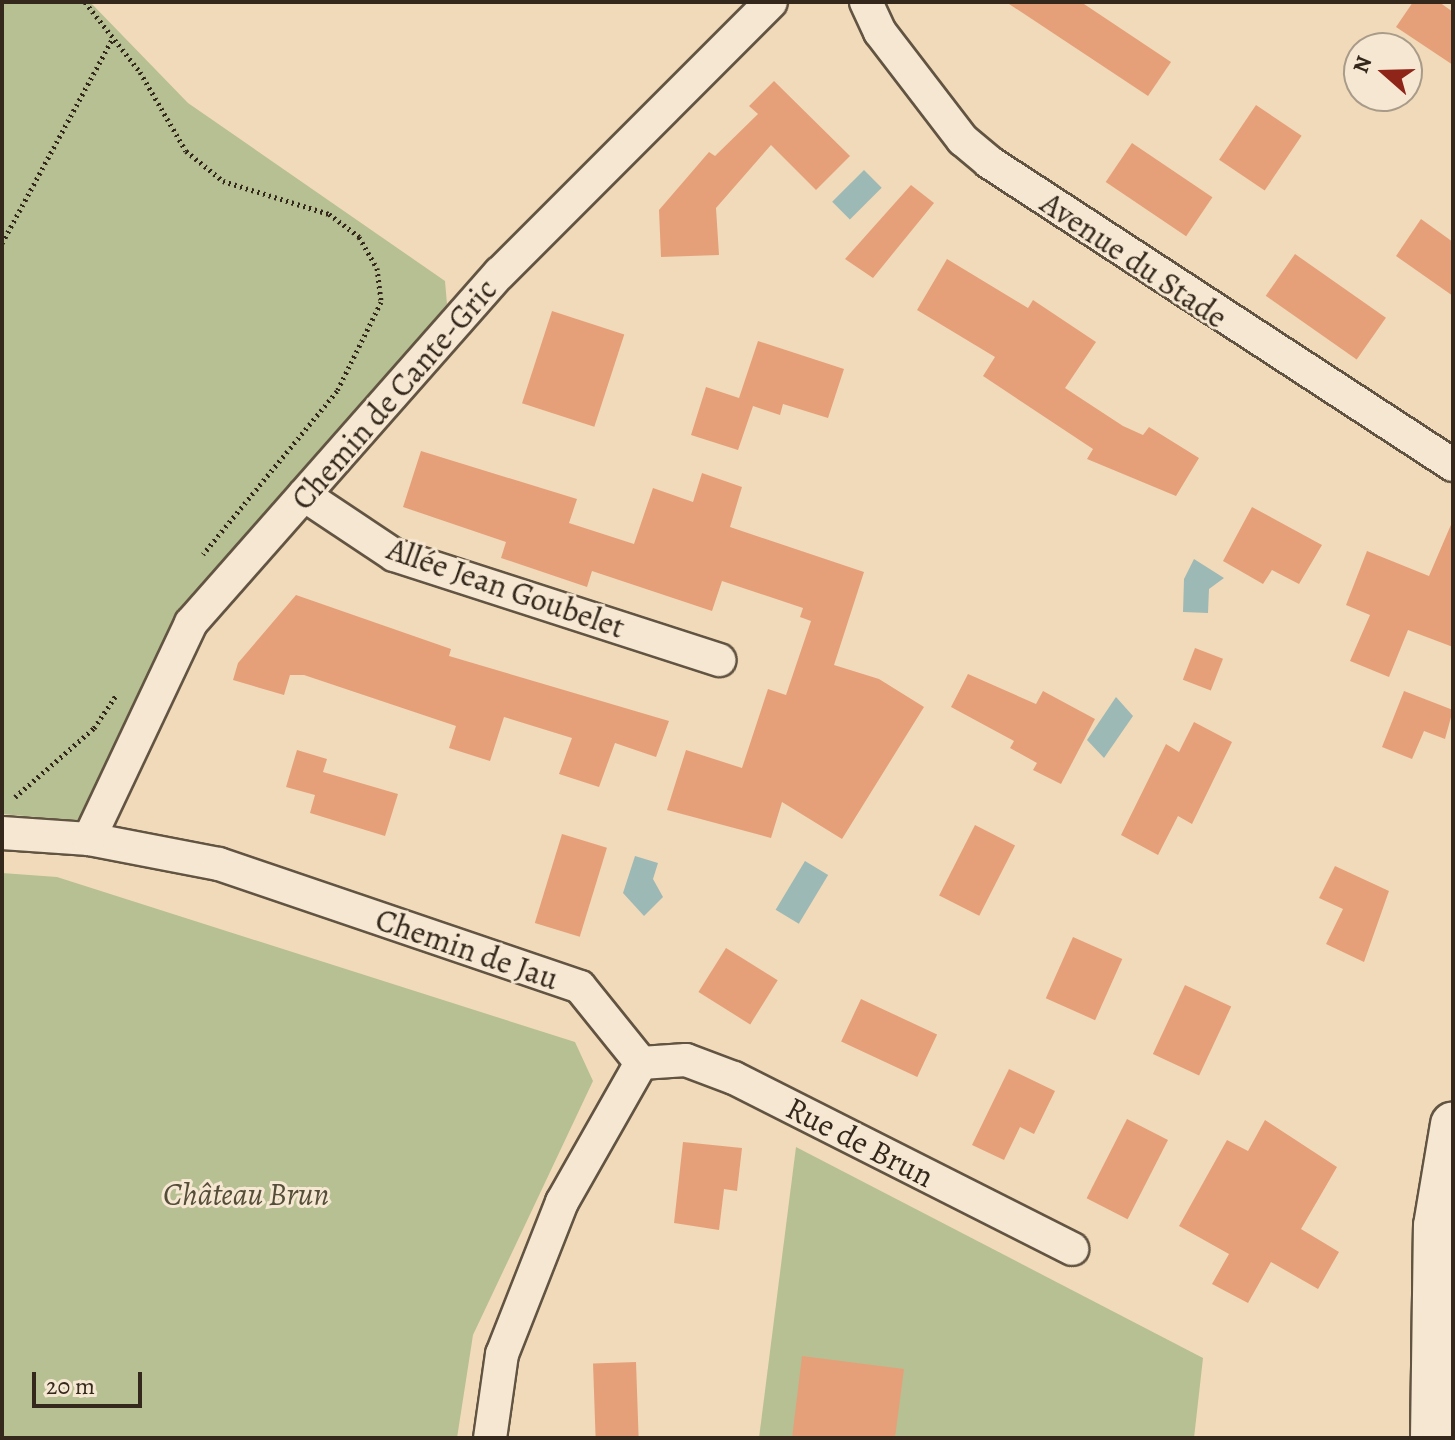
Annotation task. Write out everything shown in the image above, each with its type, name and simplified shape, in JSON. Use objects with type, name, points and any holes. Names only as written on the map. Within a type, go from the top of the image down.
[{"type":"main road","points":[[1433,1438],[1436,1226],[1453,1124]]},
{"type":"street","name":"Chemin de Cante-Gric","points":[[89,839],[191,623],[500,273],[771,2]]},
{"type":"street","name":"Avenue du Stade","points":[[866,2],[880,32],[963,140],[989,162],[1453,465]]},
{"type":"street","name":"Allée Jean Goubelet","points":[[304,495],[394,555],[719,660]]},
{"type":"street","name":"Chemin de Jau","points":[[2,833],[89,839],[219,864],[580,987],[641,1063]]},
{"type":"street","name":"Rue de Brun","points":[[641,1063],[686,1060],[734,1078],[1072,1249]]},
{"type":"street","points":[[490,1438],[502,1354],[562,1202],[641,1063]]},
{"type":"path","points":[[85,2],[113,38],[186,151],[223,181],[329,214],[359,237],[377,268],[381,302],[337,391],[200,559]]},
{"type":"path","points":[[2,243],[113,38]]},
{"type":"path","points":[[2,801],[38,783],[94,728],[126,680]]},
{"type":"green space","points":[[2,2],[90,2],[188,103],[445,281],[447,304],[181,623],[81,821],[2,814]]},
{"type":"green space","name":"Château Brun","points":[[2,873],[57,877],[575,1042],[593,1081],[473,1335],[457,1438],[2,1438]]},
{"type":"green space","points":[[796,1147],[1203,1358],[1194,1438],[759,1438]]},
{"type":"water","points":[[864,170],[882,188],[850,219],[832,202]]},
{"type":"water","points":[[1194,559],[1224,578],[1209,589],[1208,613],[1183,612],[1184,579]]},
{"type":"water","points":[[1116,697],[1133,716],[1104,758],[1087,740]]},
{"type":"water","points":[[635,856],[658,863],[653,879],[663,897],[644,916],[623,893]]},
{"type":"water","points":[[805,861],[828,875],[799,924],[776,910]]},
{"type":"building","points":[[1006,2],[1081,2],[1171,62],[1148,96]]},
{"type":"building","points":[[1413,2],[1439,2],[1453,12],[1453,65],[1423,45],[1423,32],[1404,32],[1396,27]]},
{"type":"building","points":[[774,81],[850,156],[816,190],[771,145],[716,208],[719,255],[661,257],[659,210],[709,152],[715,156],[758,114],[749,106]]},
{"type":"building","points":[[1256,105],[1302,136],[1265,190],[1219,160]]},
{"type":"building","points":[[1132,143],[1212,197],[1186,236],[1106,182]]},
{"type":"building","points":[[911,185],[934,203],[873,278],[845,259]]},
{"type":"building","points":[[1421,219],[1453,242],[1453,296],[1396,256]]},
{"type":"building","points":[[1295,254],[1386,318],[1357,359],[1266,296]]},
{"type":"building","points":[[947,259],[1028,308],[1033,300],[1096,342],[1065,388],[1123,426],[1143,435],[1149,427],[1199,458],[1176,496],[1087,459],[1093,449],[983,376],[995,357],[917,310]]},
{"type":"building","points":[[552,311],[624,334],[594,427],[522,403]]},
{"type":"building","points":[[758,341],[844,369],[828,418],[783,404],[780,415],[753,406],[738,450],[691,435],[706,387],[739,398]]},
{"type":"building","points":[[421,451],[577,499],[569,523],[634,544],[653,488],[693,502],[702,473],[742,487],[730,527],[864,572],[834,665],[879,679],[924,707],[842,839],[782,802],[771,838],[667,810],[686,750],[742,768],[768,689],[786,695],[811,621],[800,617],[803,608],[722,581],[712,611],[592,571],[587,587],[501,558],[506,542],[403,507]]},
{"type":"building","points":[[1252,507],[1322,545],[1299,584],[1272,570],[1263,584],[1223,561]]},
{"type":"building","points":[[1453,520],[1453,647],[1408,630],[1389,677],[1350,661],[1370,615],[1346,605],[1367,551],[1429,576]]},
{"type":"building","points":[[296,595],[451,649],[449,656],[669,721],[656,757],[615,743],[599,787],[559,774],[572,738],[504,717],[490,761],[449,748],[456,726],[304,675],[290,675],[284,695],[233,680],[238,663]]},
{"type":"building","points":[[1195,648],[1223,659],[1211,690],[1183,680]]},
{"type":"building","points":[[968,674],[1036,704],[1043,691],[1095,719],[1061,784],[1033,770],[1037,763],[1010,748],[1014,741],[951,707]]},
{"type":"building","points":[[1404,691],[1453,710],[1445,739],[1424,731],[1412,759],[1382,747]]},
{"type":"building","points":[[1194,722],[1232,742],[1192,824],[1178,816],[1158,855],[1121,835],[1166,744],[1179,752]]},
{"type":"building","points":[[297,750],[327,759],[323,772],[398,794],[385,836],[310,813],[315,795],[286,787]]},
{"type":"building","points":[[975,825],[1015,845],[979,916],[939,895]]},
{"type":"building","points":[[562,834],[607,848],[580,937],[535,923]]},
{"type":"building","points":[[1335,866],[1389,891],[1364,962],[1326,944],[1343,909],[1319,898]]},
{"type":"building","points":[[1073,937],[1122,959],[1095,1020],[1046,998]]},
{"type":"building","points":[[726,948],[778,980],[750,1024],[698,992]]},
{"type":"building","points":[[1185,985],[1231,1007],[1199,1075],[1153,1054]]},
{"type":"building","points":[[861,999],[937,1034],[917,1077],[841,1042]]},
{"type":"building","points":[[1009,1069],[1055,1091],[1034,1134],[1020,1127],[1004,1160],[972,1145]]},
{"type":"building","points":[[1127,1119],[1168,1140],[1128,1219],[1087,1198]]},
{"type":"building","points":[[1265,1120],[1337,1167],[1301,1229],[1339,1252],[1318,1289],[1271,1262],[1248,1303],[1212,1284],[1229,1254],[1179,1226],[1227,1140],[1248,1151]]},
{"type":"building","points":[[683,1142],[742,1148],[737,1191],[724,1189],[719,1230],[674,1223]]},
{"type":"building","points":[[802,1356],[904,1369],[895,1438],[792,1438]]},
{"type":"building","points":[[636,1362],[639,1438],[596,1438],[593,1364]]}]
